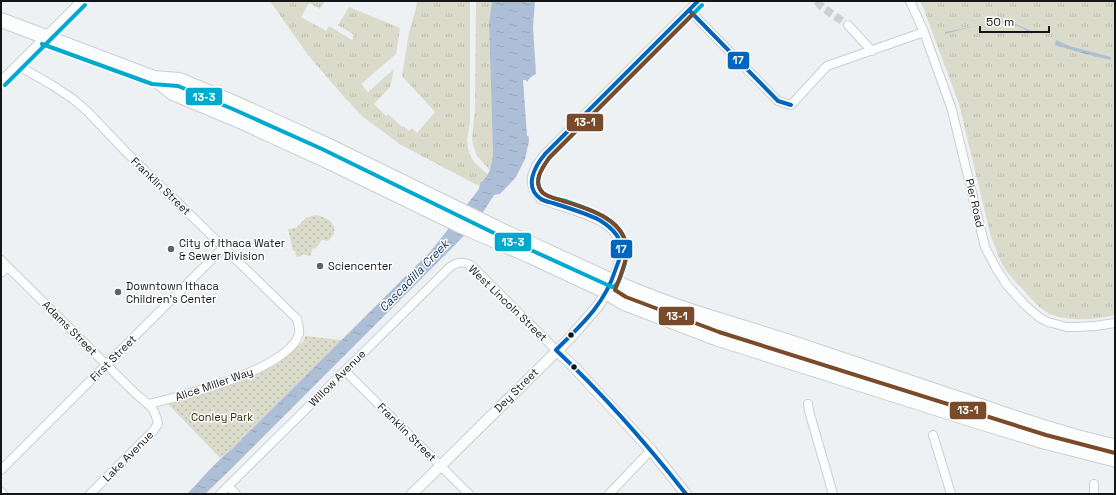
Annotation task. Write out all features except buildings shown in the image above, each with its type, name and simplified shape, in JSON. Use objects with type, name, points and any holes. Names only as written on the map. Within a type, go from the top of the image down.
[{"type":"highway","points":[[1,20],[44,38],[154,78],[179,80],[237,104],[325,144],[430,195],[492,233]]},
{"type":"highway","points":[[154,78],[173,93],[240,121],[423,208],[492,233],[610,287],[628,304],[717,338],[975,420],[1044,441],[1114,455]]},
{"type":"highway","points":[[610,287],[628,288],[690,311],[818,352],[1029,424],[1078,438],[1114,455]]},
{"type":"street","points":[[1,81],[81,1]]},
{"type":"street","points":[[610,287],[621,253],[620,243],[617,236],[600,220],[541,199],[536,195],[531,182],[533,172],[538,162],[545,154],[698,1]]},
{"type":"street","name":"Pier Road","points":[[910,1],[924,32],[952,110],[986,247],[996,268],[1007,285],[1025,305],[1040,318],[1048,322],[1067,327],[1095,326],[1115,323]]},
{"type":"street","points":[[689,10],[778,101],[791,105],[827,66],[924,32]]},
{"type":"street","points":[[848,25],[872,51]]},
{"type":"street","name":"Franklin Street","points":[[17,66],[52,85],[73,99],[87,111],[128,154],[297,319]]},
{"type":"street","name":"First Street","points":[[1,470],[224,247]]},
{"type":"street","name":"Adams Street","points":[[1,260],[106,365],[148,404],[156,414]]},
{"type":"street","name":"West Lincoln Street","points":[[455,263],[462,262],[469,264],[474,268],[574,367],[651,450],[686,494]]},
{"type":"street","name":"Willow Avenue","points":[[220,494],[455,263]]},
{"type":"street","points":[[1,274],[8,267]]},
{"type":"street","name":"Dey Street","points":[[412,494],[586,319],[598,306],[610,287]]},
{"type":"street","name":"Alice Miller Way","points":[[148,404],[234,379],[263,367],[277,359],[292,347],[299,334],[297,319]]},
{"type":"street","name":"Franklin Street","points":[[345,370],[468,494]]},
{"type":"street","points":[[808,404],[833,494]]},
{"type":"street","name":"Lake Avenue","points":[[90,494],[153,431],[158,424],[156,414]]},
{"type":"street","points":[[933,435],[951,494]]},
{"type":"street","points":[[609,494],[651,450]]},
{"type":"street","points":[[1094,484],[1094,494]]},
{"type":"street","points":[[228,486],[236,494]]},
{"type":"green space","points":[[270,1],[325,1],[320,9],[309,3],[301,17],[326,31],[329,26],[352,40],[354,35],[338,25],[349,7],[400,28],[396,54],[361,84],[368,92],[394,69],[390,87],[374,104],[386,116],[388,114],[402,127],[403,126],[409,131],[412,128],[417,133],[435,112],[402,76],[409,33],[417,1],[470,1],[470,123],[467,140],[470,155],[474,162],[488,175],[479,186],[401,145],[363,117],[308,55]]},
{"type":"green space","points":[[476,1],[492,1],[489,24],[493,154],[490,170],[477,156],[472,139],[475,108]]},
{"type":"green space","points":[[920,1],[1115,1],[1115,315],[1099,318],[1072,319],[1048,313],[1037,304],[1005,269],[998,256],[991,237],[959,104]]},
{"type":"green space","points":[[315,215],[329,220],[334,227],[332,236],[328,241],[322,240],[315,249],[313,248],[310,256],[302,254],[302,256],[296,257],[295,251],[293,251],[288,229],[296,228],[306,218]]},
{"type":"green space","name":"Conley Park","points":[[305,336],[342,340],[232,449],[220,458],[167,403],[231,385],[259,374],[279,363],[303,342]]},
{"type":"water","name":"Cascadilla Creek","points":[[492,1],[535,1],[533,27],[536,74],[532,76],[525,88],[529,141],[525,159],[516,177],[500,194],[494,195],[476,223],[455,245],[230,470],[205,494],[187,494],[214,465],[232,449],[431,251],[479,189],[480,183],[490,170],[493,154],[489,24]]},
{"type":"water","points":[[1005,20],[1033,32],[1032,34],[1013,25],[994,23],[985,24]]},
{"type":"water","points":[[985,24],[977,26],[945,34],[945,32]]},
{"type":"water","points":[[1056,40],[1069,46],[1111,57],[1111,60],[1055,45]]},
{"type":"pier","points":[[523,80],[526,80],[527,82],[531,135],[527,136]]},
{"type":"tunnel","points":[[817,1],[822,7],[848,25]]},
{"type":"transit line","name":"17","points":[[556,350],[591,314],[605,294],[619,260],[621,248],[616,234],[601,221],[541,199],[533,189],[532,176],[545,154],[698,1]]},
{"type":"transit line","name":"13-3","points":[[5,85],[85,5]]},
{"type":"transit line","name":"13-3","points":[[42,44],[152,84],[178,86],[235,110],[322,149],[500,236],[612,287],[617,284],[620,278],[627,253],[625,241],[620,231],[612,222],[590,210],[545,195],[538,184],[539,175],[549,158],[702,5]]},
{"type":"transit line","name":"17","points":[[689,10],[778,101],[791,105]]},
{"type":"transit line","name":"13-1","points":[[693,14],[549,158],[539,175],[538,184],[540,189],[547,196],[595,212],[614,223],[621,231],[625,241],[627,255],[615,290],[626,297],[719,332],[1046,435],[1115,453]]},
{"type":"transit line","name":"17","points":[[556,350],[624,419],[686,494]]},
{"type":"place","name":"City of Ithaca Water & Sewer Division","points":[[171,249]]},
{"type":"place","name":"Sciencenter","points":[[320,266]]},
{"type":"place","name":"Downtown Ithaca Children's Center","points":[[118,292]]}]
